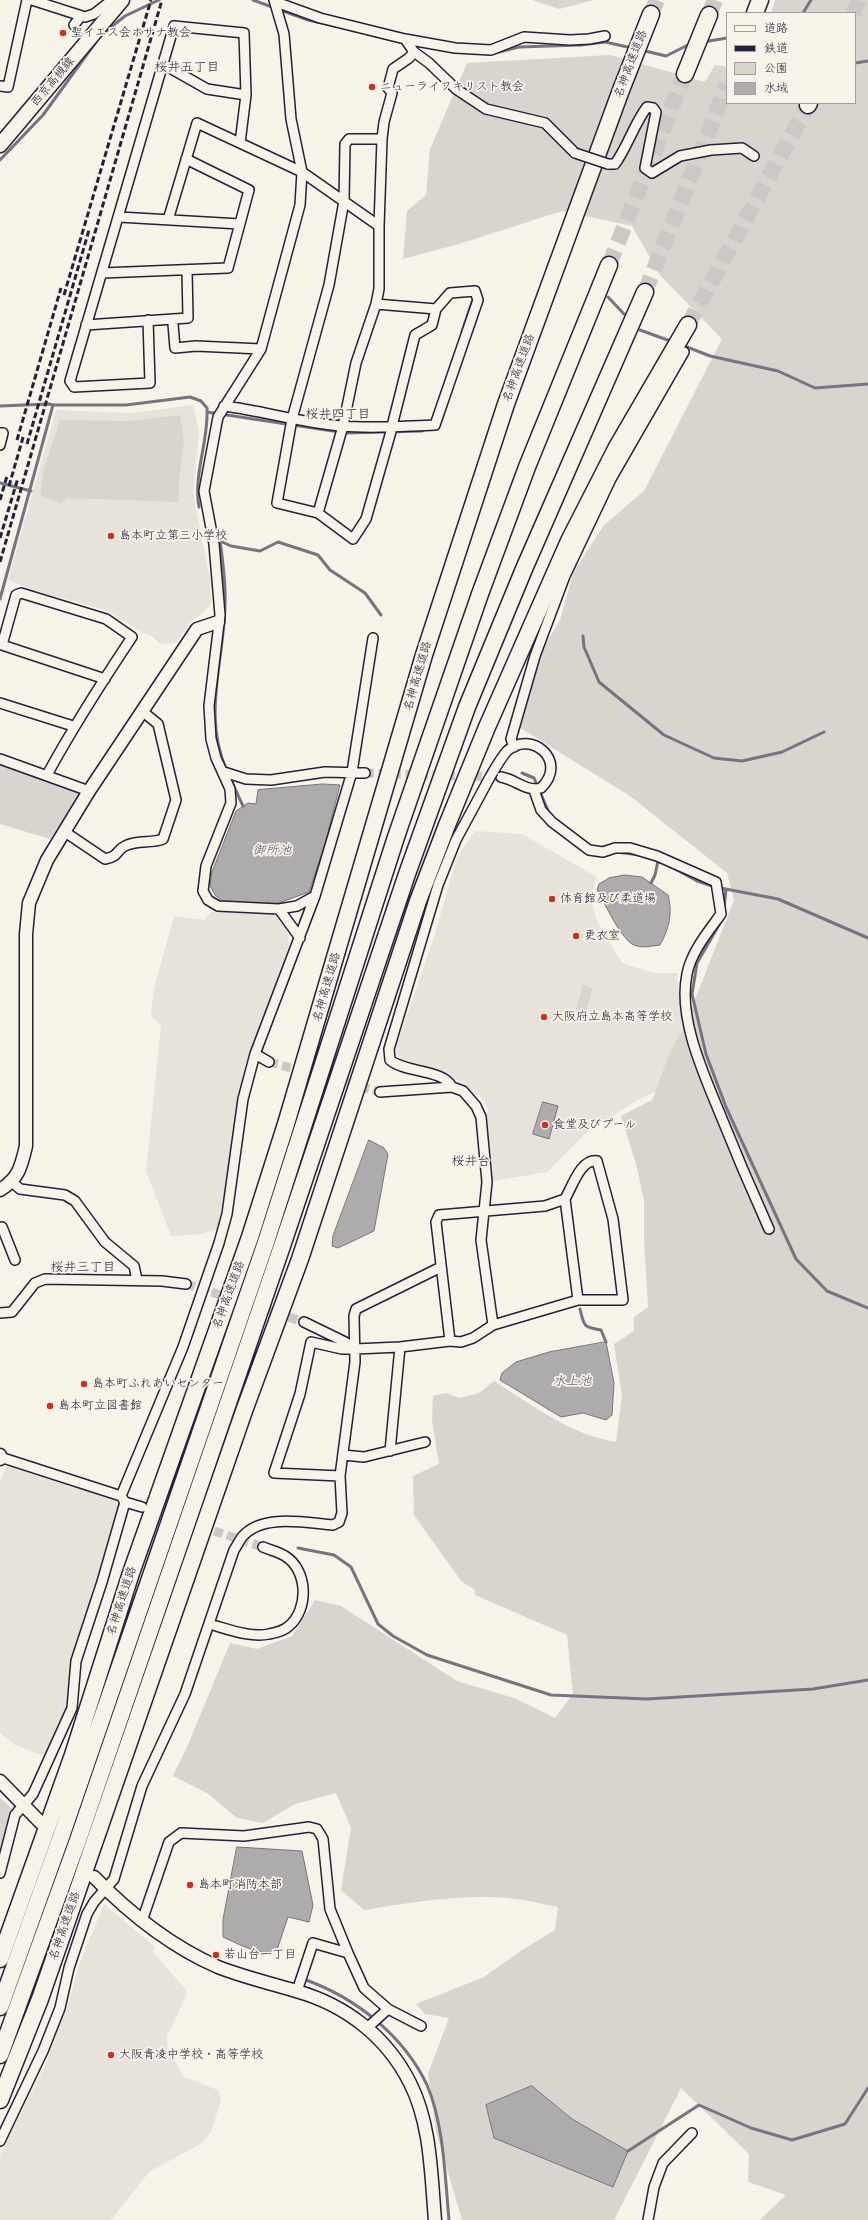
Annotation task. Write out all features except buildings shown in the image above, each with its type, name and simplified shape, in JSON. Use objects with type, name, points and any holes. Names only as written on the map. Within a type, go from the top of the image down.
[{"type":"highway","points":[[755,12],[760,0]]},
{"type":"highway","points":[[687,71],[709,15]]},
{"type":"highway","name":"名神高速道路","points":[[0,1958],[70,1762],[131,1573],[250,1237],[286,1124],[424,655],[506,404],[621,90],[649,19]]},
{"type":"highway","name":"名神高速道路","points":[[0,2007],[65,1827],[266,1242],[396,837],[480,594],[527,467],[609,265]]},
{"type":"highway","name":"名神高速道路","points":[[0,2055],[78,1840],[282,1246],[407,874],[467,707],[530,555],[645,292]]},
{"type":"highway","name":"名神高速道路","points":[[0,2100],[40,2000],[239,1426],[300,1259],[418,901],[447,825],[487,727],[569,541],[662,367],[686,328]]},
{"type":"main road","name":"西京高槻線","points":[[0,145],[122,0]]},
{"type":"street","points":[[0,86],[8,87],[27,0]]},
{"type":"street","points":[[32,0],[68,10],[81,16],[90,16],[112,0]]},
{"type":"street","points":[[276,6],[409,45],[492,50],[524,37],[570,40],[605,36]]},
{"type":"street","points":[[276,6],[284,34],[292,118],[302,172],[300,205],[276,289],[261,350],[221,411],[204,491],[213,540],[220,615],[209,706],[211,740],[216,758],[227,773],[231,802],[206,866],[203,891],[208,900],[218,906],[279,909],[297,906],[315,896]]},
{"type":"street","points":[[74,25],[81,16]]},
{"type":"street","points":[[148,320],[150,383],[74,387],[70,381],[174,26],[244,33],[246,95],[240,143]]},
{"type":"street","points":[[318,513],[342,430],[356,363],[376,304],[379,289],[379,226],[382,139],[384,122],[392,93],[388,88],[393,69],[409,58],[409,45]]},
{"type":"street","points":[[409,45],[456,89],[486,109],[545,123],[576,153],[608,164],[615,164],[641,115],[647,107],[653,108],[656,112],[645,168],[649,172],[652,173],[680,156],[711,150],[742,148],[754,156]]},
{"type":"street","points":[[163,64],[207,89],[246,95]]},
{"type":"street","points":[[168,220],[197,123],[302,172],[379,226]]},
{"type":"street","points":[[221,411],[292,422],[342,430],[392,430],[435,425],[478,300],[475,291],[450,293],[436,309],[432,325],[415,335],[392,430],[366,519],[353,539],[318,513],[277,503],[292,422],[329,284],[344,201],[345,144],[349,138],[382,139]]},
{"type":"street","points":[[102,273],[228,268],[249,190],[186,159]]},
{"type":"street","points":[[119,217],[240,224]]},
{"type":"street","points":[[86,325],[188,318],[187,270]]},
{"type":"street","points":[[376,304],[436,309]]},
{"type":"street","points":[[173,324],[175,348],[196,346],[261,350]]},
{"type":"street","points":[[452,1087],[449,1083],[436,1076],[396,1065],[390,1060],[389,1049],[438,885],[456,840],[491,774],[508,752],[535,656],[565,576],[611,479],[684,352]]},
{"type":"street","points":[[0,433],[3,433],[0,445]]},
{"type":"street","points":[[47,775],[73,726],[105,679],[132,637],[106,619],[21,592],[16,595],[2,645],[105,679]]},
{"type":"street","points":[[0,1190],[12,1182],[20,1170],[26,1146],[26,950],[29,903],[47,860],[89,791],[197,629],[207,624],[218,622]]},
{"type":"street","points":[[0,1873],[15,1815],[25,1806],[33,1794],[72,1708],[76,1661],[102,1582],[123,1499],[183,1347],[219,1243],[227,1214],[243,1100],[255,1054],[315,896],[352,770],[373,638]]},
{"type":"street","points":[[0,703],[73,726]]},
{"type":"street","points":[[65,832],[105,859],[114,857],[124,846],[133,843],[154,843],[163,839],[176,800],[158,724],[142,711]]},
{"type":"street","points":[[501,777],[512,779],[527,789],[537,789],[551,774],[551,763],[548,754],[531,745],[508,752]]},
{"type":"street","points":[[0,759],[89,791]]},
{"type":"street","points":[[227,773],[246,779],[271,780],[325,772],[352,770],[365,773]]},
{"type":"street","points":[[537,789],[540,810],[552,822],[589,850],[604,852],[613,849],[630,848],[657,856],[716,882],[721,914],[690,961],[686,975],[685,990],[689,1027],[702,1071],[738,1160],[769,1229]]},
{"type":"street","points":[[279,909],[300,938]]},
{"type":"street","points":[[255,1054],[269,1062]]},
{"type":"street","points":[[380,1092],[452,1087],[463,1091],[470,1097],[481,1117],[487,1182],[481,1240],[493,1324]]},
{"type":"street","points":[[340,1476],[274,1473],[300,1394],[311,1342],[342,1349],[355,1350],[400,1347],[450,1341],[461,1342],[473,1338],[493,1324],[578,1300],[623,1300],[613,1219],[597,1162],[593,1160],[585,1164],[565,1198],[578,1300]]},
{"type":"street","points":[[12,1182],[20,1189],[65,1195],[75,1201],[105,1242],[134,1266],[136,1280]]},
{"type":"street","points":[[450,1341],[436,1222],[439,1215],[545,1206],[565,1198]]},
{"type":"street","points":[[2,1234],[14,1260]]},
{"type":"street","points":[[0,2141],[44,2051],[60,2008],[69,1968],[88,1914],[94,1902],[114,1879],[142,1786],[185,1694],[234,1550],[242,1537],[254,1527],[264,1523],[277,1522],[333,1525],[338,1522],[342,1513],[340,1476],[355,1350],[354,1316],[356,1309],[441,1268]]},
{"type":"street","points":[[0,1313],[12,1312],[35,1283],[45,1279],[136,1280],[186,1284]]},
{"type":"street","points":[[304,1322],[345,1342],[355,1350]]},
{"type":"street","points":[[390,1451],[400,1347]]},
{"type":"street","points":[[343,1455],[364,1457],[425,1442]]},
{"type":"street","points":[[0,1457],[123,1499],[142,1508]]},
{"type":"street","points":[[209,1624],[256,1636],[270,1634],[289,1626],[300,1610],[304,1591],[298,1571],[286,1556],[263,1547]]},
{"type":"street","points":[[0,1781],[42,1823]]},
{"type":"street","points":[[142,1921],[169,1842],[181,1833],[244,1836],[310,1827],[317,1829],[324,1839],[330,1909],[364,1988],[388,2009],[421,2026]]},
{"type":"street","points":[[94,1877],[142,1921],[170,1942],[219,1967],[297,1991],[332,2004],[373,2023],[411,2084],[420,2109],[427,2144],[435,2220]]},
{"type":"street","points":[[297,1991],[313,1943],[348,1953]]},
{"type":"street","points":[[373,2023],[388,2009]]},
{"type":"street","points":[[648,2220],[654,2187],[664,2163],[692,2133]]},
{"type":"shaded area","name":"島本町立第三小学校","points":[[193,405],[199,432],[193,493],[210,580],[211,602],[208,608],[191,622],[176,643],[160,644],[152,636],[145,634],[105,610],[29,589],[8,580],[56,410],[130,413]]},
{"type":"shaded area","name":"大阪府立島本高等学校","points":[[475,831],[522,834],[597,877],[591,894],[593,909],[598,923],[622,963],[655,973],[677,973],[684,1043],[671,1084],[638,1100],[588,1131],[547,1172],[493,1181],[485,1116],[489,1110],[479,1095],[474,1095],[462,1082],[442,1073],[401,1061],[395,1050],[434,937],[457,857]]},
{"type":"shaded area","points":[[211,912],[270,914],[280,917],[287,927],[289,945],[244,1069],[218,1229],[202,1234],[171,1236],[146,1171],[161,1026],[151,1015],[154,988],[174,916],[204,920]]},
{"type":"shaded area","points":[[10,1465],[107,1494],[114,1498],[120,1505],[72,1660],[69,1708],[46,1757],[15,1745],[0,1733],[0,1482],[6,1467]]},
{"type":"shaded area","name":"大阪青凌中学校・高等学校","points":[[104,1904],[155,1947],[153,1952],[186,1990],[187,1994],[167,2036],[168,2048],[184,2077],[218,2090],[221,2100],[211,2132],[202,2143],[149,2172],[111,2220],[0,2220],[0,2155],[46,2063],[69,2002],[78,1967]]},
{"type":"green space","points":[[532,0],[594,0],[559,9]]},
{"type":"green space","points":[[775,0],[868,0],[868,2220],[760,2220],[786,2195],[748,2182],[749,2154],[681,2088],[614,2220],[462,2220],[436,2131],[428,2074],[449,2018],[425,2014],[416,2004],[484,1977],[519,1952],[555,1930],[558,1907],[497,1897],[478,1897],[420,1901],[364,1910],[341,1890],[351,1828],[336,1793],[295,1804],[263,1823],[237,1818],[207,1793],[173,1776],[187,1747],[230,1643],[257,1649],[292,1636],[315,1600],[341,1606],[457,1681],[514,1698],[555,1718],[573,1694],[567,1635],[475,1595],[475,1590],[461,1581],[414,1515],[413,1476],[439,1464],[432,1421],[433,1396],[446,1393],[459,1398],[479,1393],[494,1381],[537,1409],[568,1426],[583,1433],[616,1442],[622,1396],[614,1344],[634,1331],[634,1317],[648,1307],[644,1241],[644,1200],[636,1164],[621,1116],[652,1100],[669,1055],[683,1030],[734,900],[727,873],[630,796],[509,721],[518,710],[530,671],[560,620],[574,571],[604,525],[644,491],[722,339],[660,275],[632,226],[562,211],[462,243],[403,259],[407,211],[426,195],[430,149],[467,63],[610,55],[705,82],[715,65],[726,67],[726,104],[856,104],[856,12],[771,12]]},
{"type":"green space","points":[[180,415],[184,442],[179,481],[179,500],[177,502],[66,498],[62,504],[40,495],[44,469],[60,420],[129,421]]},
{"type":"green space","points":[[0,764],[79,790],[80,795],[50,839],[0,824]]},
{"type":"green space","points":[[583,985],[593,988],[584,1018],[574,1015]]},
{"type":"green space","points":[[0,1797],[12,1809],[0,1848]]},
{"type":"water","name":"御所池","points":[[323,784],[340,785],[325,844],[309,892],[273,905],[230,903],[221,900],[215,895],[210,886],[212,872],[236,811],[248,803],[256,804],[258,790]]},
{"type":"water","points":[[625,875],[642,877],[668,895],[670,915],[666,933],[660,945],[646,947],[635,946],[627,940],[614,921],[597,890],[599,884],[609,878]]},
{"type":"water","points":[[543,1102],[558,1106],[549,1139],[533,1134]]},
{"type":"water","points":[[369,1140],[384,1148],[388,1154],[374,1231],[338,1248],[332,1246],[333,1236]]},
{"type":"water","name":"水上池","points":[[606,1342],[614,1383],[612,1415],[606,1420],[583,1413],[561,1417],[500,1380],[502,1373],[516,1362],[549,1352]]},
{"type":"water","points":[[237,1847],[302,1851],[313,1905],[309,1922],[288,1917],[277,1950],[270,1952],[257,1951],[223,1937],[223,1920]]},
{"type":"water","points":[[532,2086],[572,2119],[628,2151],[613,2187],[494,2138],[486,2105]]},
{"type":"waterway","points":[[100,36],[125,16],[159,0]]},
{"type":"waterway","points":[[253,0],[308,20],[335,26]]},
{"type":"waterway","points":[[804,12],[811,0]]},
{"type":"waterway","points":[[365,33],[400,42]]},
{"type":"waterway","points":[[703,42],[726,38]]},
{"type":"waterway","points":[[0,160],[43,115],[96,42]]},
{"type":"waterway","points":[[495,53],[519,47],[581,45],[605,42],[632,48]]},
{"type":"waterway","points":[[641,50],[666,56],[692,43]]},
{"type":"waterway","points":[[856,63],[868,61]]},
{"type":"waterway","points":[[608,297],[624,314]]},
{"type":"waterway","points":[[462,332],[473,299]]},
{"type":"waterway","points":[[640,330],[673,342]]},
{"type":"waterway","points":[[682,345],[710,356],[778,371],[815,388],[868,384]]},
{"type":"waterway","points":[[0,406],[49,404],[126,405],[190,397],[201,401],[207,408],[207,420],[199,470],[199,507]]},
{"type":"waterway","points":[[0,599],[53,405]]},
{"type":"waterway","points":[[207,412],[346,433],[422,431],[425,427]]},
{"type":"waterway","points":[[0,483],[31,491]]},
{"type":"waterway","points":[[220,541],[225,581],[225,605],[215,709],[216,730],[220,750],[227,771]]},
{"type":"waterway","points":[[220,541],[231,546],[260,551],[278,542],[318,555],[330,570],[365,593],[381,615]]},
{"type":"waterway","points":[[583,636],[584,647],[599,682],[664,735],[714,758],[742,761],[782,752],[824,732]]},
{"type":"waterway","points":[[522,773],[534,778],[550,815]]},
{"type":"waterway","points":[[229,776],[243,806]]},
{"type":"waterway","points":[[616,852],[640,855]]},
{"type":"waterway","points":[[649,858],[661,862]]},
{"type":"waterway","points":[[651,883],[655,875],[658,861]]},
{"type":"waterway","points":[[670,866],[697,881],[715,887],[778,899],[868,938]]},
{"type":"waterway","points":[[726,889],[723,918],[697,963],[692,994],[706,1054],[726,1107],[796,1259],[827,1291],[868,1308]]},
{"type":"waterway","points":[[580,1309],[585,1325],[601,1330],[606,1342]]},
{"type":"waterway","points":[[298,1548],[334,1555],[351,1567],[378,1624],[393,1636],[427,1655],[551,1695],[647,1699],[813,1689],[868,1680]]},
{"type":"waterway","points":[[306,1980],[343,1997],[377,2021],[392,2035],[417,2067],[427,2085],[433,2100],[437,2117],[443,2151],[449,2220]]},
{"type":"waterway","points":[[628,2151],[699,2105],[751,2128],[792,2140],[845,2124],[868,2088]]},
{"type":"tunnel","points":[[651,14],[657,0]]},
{"type":"tunnel","points":[[709,15],[715,0]]},
{"type":"tunnel","points":[[853,12],[859,0]]},
{"type":"tunnel","points":[[609,265],[685,74]]},
{"type":"tunnel","points":[[645,292],[726,88]]},
{"type":"tunnel","points":[[688,325],[808,105]]},
{"type":"tunnel","points":[[365,773],[498,777]]},
{"type":"tunnel","points":[[269,1062],[380,1092]]},
{"type":"tunnel","points":[[186,1284],[304,1322]]},
{"type":"tunnel","points":[[150,1510],[263,1547]]},
{"type":"railway","points":[[64,295],[151,0]]},
{"type":"railway","points":[[0,562],[162,0]]},
{"type":"railway","points":[[27,444],[89,230]]},
{"type":"railway","points":[[17,440],[61,288]]},
{"type":"railway","points":[[9,486],[24,434]]},
{"type":"railway","points":[[0,500],[7,476]]},
{"type":"railway","points":[[0,538],[18,478]]},
{"type":"place","name":"聖イエス会ホサナ教会","points":[[63,33]]},
{"type":"place","name":"ニューライフキリスト教会","points":[[372,87]]},
{"type":"place","name":"島本町立第三小学校","points":[[111,536]]},
{"type":"place","name":"体育館及び柔道場","points":[[552,899]]},
{"type":"place","name":"更衣室","points":[[576,936]]},
{"type":"place","name":"大阪府立島本高等学校","points":[[544,1017]]},
{"type":"place","name":"食堂及びプール","points":[[545,1125]]},
{"type":"place","name":"島本町ふれあいセンター","points":[[84,1384]]},
{"type":"place","name":"島本町立図書館","points":[[50,1406]]},
{"type":"place","name":"島本町消防本部","points":[[190,1885]]},
{"type":"place","name":"若山台一丁目","points":[[216,1955]]},
{"type":"place","name":"大阪青凌中学校・高等学校","points":[[111,2055]]},
{"type":"district","name":"桜井五丁目","points":[[187,68]]},
{"type":"district","name":"桜井四丁目","points":[[338,415]]},
{"type":"district","name":"桜井台","points":[[471,1162]]},
{"type":"district","name":"桜井三丁目","points":[[83,1268]]}]
